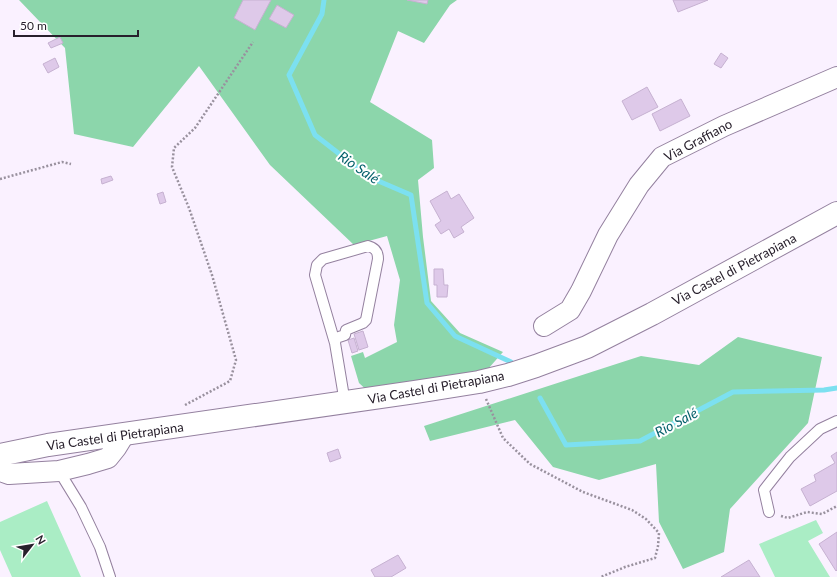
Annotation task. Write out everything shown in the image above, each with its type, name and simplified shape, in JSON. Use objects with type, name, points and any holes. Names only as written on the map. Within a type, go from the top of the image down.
[{"type":"main road","name":"Via Castel di Pietrapiana","points":[[0,455],[48,445],[345,403],[479,382],[536,366],[587,347],[837,213]]},
{"type":"street","name":"Via Graffiano","points":[[544,326],[570,310],[581,291],[608,235],[638,185],[662,157],[724,126],[837,77]]},
{"type":"street","points":[[0,471],[9,474],[59,471],[88,464],[108,458],[124,435]]},
{"type":"lane","points":[[335,343],[336,338],[345,335],[346,330],[363,323],[366,320],[378,259],[376,250],[373,247],[368,246],[323,259],[317,265],[315,275],[335,343],[345,403]]},
{"type":"lane","points":[[769,512],[764,490],[790,457],[820,429],[837,421]]},
{"type":"lane","points":[[59,471],[81,507],[100,547],[110,577]]},
{"type":"path","points":[[179,408],[230,381],[236,360],[212,275],[189,208],[172,167],[174,148],[195,128],[253,42]]},
{"type":"path","points":[[0,179],[62,162],[71,164]]},
{"type":"path","points":[[479,382],[503,438],[530,464],[583,492],[632,510],[646,519],[659,533],[658,546],[654,558],[625,567],[601,577]]},
{"type":"path","points":[[769,512],[788,518],[807,512],[822,514],[837,506]]},
{"type":"green space","points":[[19,0],[457,0],[450,5],[424,43],[398,31],[370,102],[432,140],[434,168],[418,180],[431,301],[460,333],[503,352],[480,378],[372,395],[359,383],[351,356],[363,352],[365,358],[397,342],[394,325],[400,280],[387,236],[354,245],[270,165],[199,66],[133,147],[74,134],[65,48]]},
{"type":"green space","points":[[738,337],[822,357],[808,423],[730,509],[724,552],[683,569],[659,522],[656,464],[599,480],[553,467],[515,420],[430,441],[424,426],[641,356],[699,365]]},
{"type":"green space","points":[[47,501],[81,577],[12,577],[0,550],[0,522]]},
{"type":"green space","points":[[816,520],[823,533],[808,541],[830,577],[775,577],[759,544]]},
{"type":"building","points":[[243,0],[271,0],[255,30],[234,18]]},
{"type":"building","points":[[407,0],[428,0],[427,4]]},
{"type":"building","points":[[673,0],[708,0],[678,12]]},
{"type":"building","points":[[277,5],[294,15],[286,28],[269,19]]},
{"type":"building","points":[[60,37],[63,43],[51,48],[48,43]]},
{"type":"building","points":[[721,53],[728,58],[721,68],[714,64]]},
{"type":"building","points":[[55,58],[59,67],[48,73],[43,64]]},
{"type":"building","points":[[647,87],[658,107],[632,120],[622,101]]},
{"type":"building","points":[[681,99],[690,116],[660,131],[652,114]]},
{"type":"building","points":[[111,176],[113,180],[102,184],[101,179]]},
{"type":"building","points":[[447,191],[451,199],[459,194],[474,218],[461,227],[464,232],[454,238],[449,229],[441,234],[435,225],[441,221],[430,201]]},
{"type":"building","points":[[163,192],[166,202],[160,204],[157,194]]},
{"type":"building","points":[[434,269],[443,269],[444,285],[448,285],[447,297],[437,297],[437,285],[434,285]]},
{"type":"building","points":[[363,331],[368,347],[359,350],[354,334]]},
{"type":"building","points":[[354,338],[358,351],[352,353],[348,340]]},
{"type":"building","points":[[338,449],[341,458],[330,462],[327,453]]},
{"type":"building","points":[[837,452],[837,491],[810,506],[801,489],[816,481],[814,475],[835,463],[831,456]]},
{"type":"building","points":[[837,532],[837,570],[836,571],[819,544]]},
{"type":"building","points":[[398,555],[406,568],[391,577],[375,577],[371,570]]},
{"type":"building","points":[[749,560],[760,577],[721,577]]},
{"type":"waterway","name":"Rio Salé","points":[[324,0],[322,14],[289,75],[315,135],[369,177],[411,195],[427,303],[455,336],[511,362]]},
{"type":"waterway","name":"Rio Salé","points":[[540,398],[566,445],[640,441],[733,392],[824,390],[837,388]]}]
